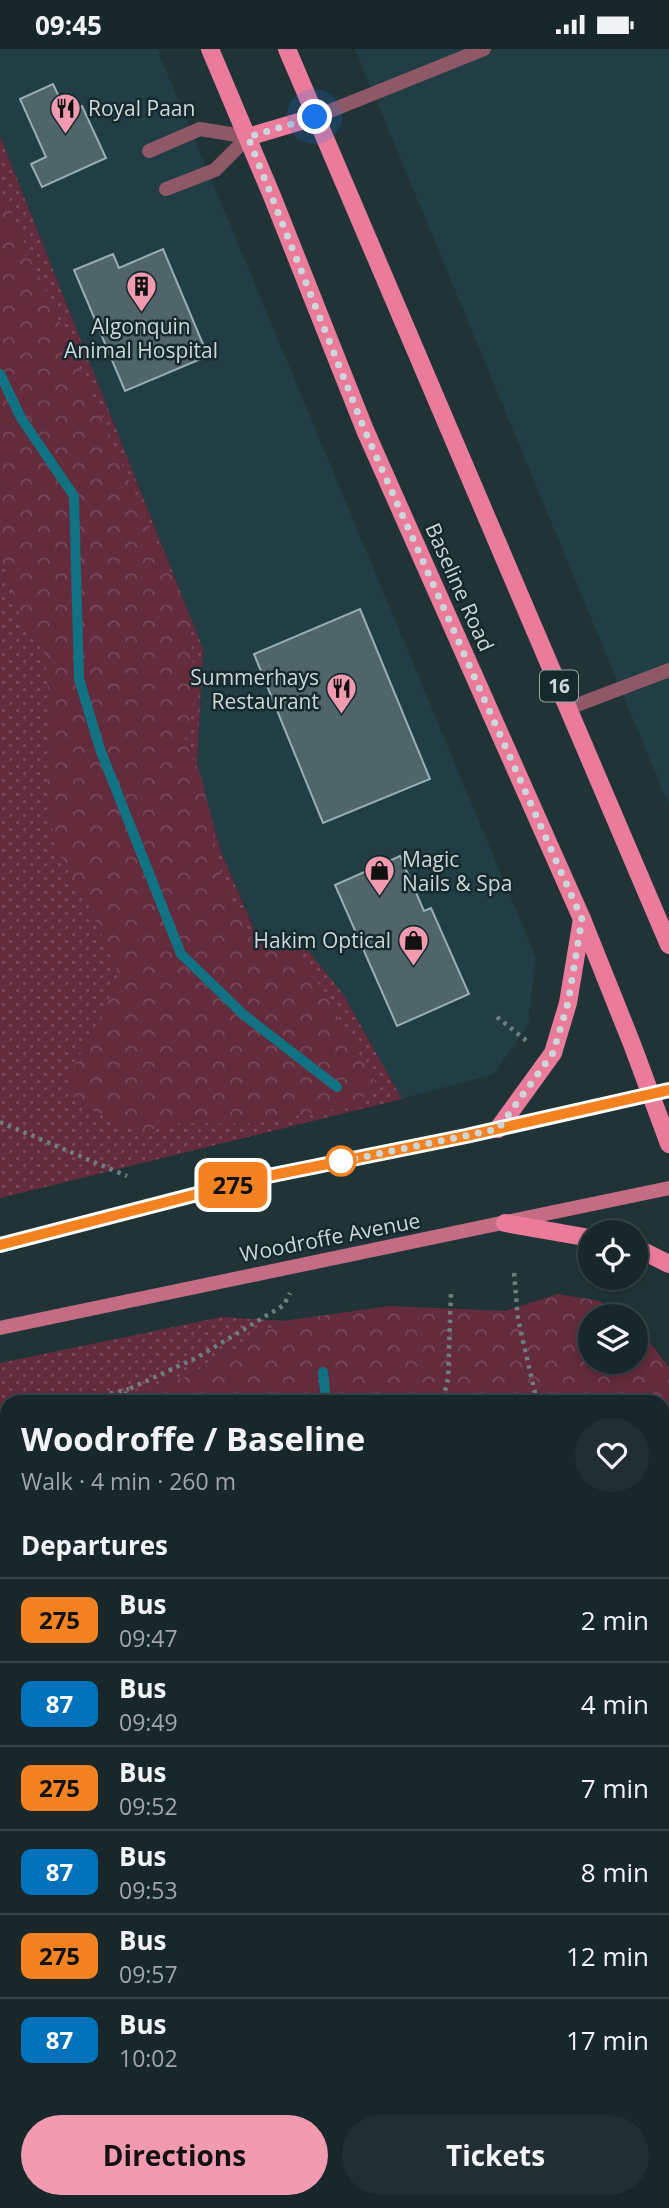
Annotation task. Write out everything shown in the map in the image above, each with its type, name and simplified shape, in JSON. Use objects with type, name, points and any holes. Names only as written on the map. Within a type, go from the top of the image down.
[{"type":"main road","name":"Baseline Road","points":[[210,49],[248,137],[365,431],[582,919],[669,1144]]},
{"type":"main road","name":"16","points":[[286,49],[669,945]]},
{"type":"main road","points":[[248,137],[315,117]]},
{"type":"main road","points":[[642,879],[669,909]]},
{"type":"main road","points":[[498,1129],[553,1053],[568,1003],[582,919]]},
{"type":"main road","points":[[0,1245],[263,1177],[498,1129],[669,1090]]},
{"type":"main road","name":"Woodroffe Avenue","points":[[0,1328],[669,1188]]},
{"type":"main road","points":[[505,1223],[578,1236]]},
{"type":"main road","points":[[648,1254],[669,1264]]},
{"type":"street","points":[[315,117],[484,49]]},
{"type":"street","points":[[149,151],[200,129],[248,137]]},
{"type":"street","points":[[166,189],[215,170],[248,137]]},
{"type":"street","points":[[569,708],[669,670]]},
{"type":"path","points":[[497,1017],[529,1042]]},
{"type":"path","points":[[0,1122],[127,1176]]},
{"type":"path","points":[[105,1395],[129,1389],[198,1357],[284,1305],[304,1263]]},
{"type":"path","points":[[514,1273],[518,1319],[535,1395]]},
{"type":"path","points":[[444,1395],[448,1379],[451,1292]]},
{"type":"path","points":[[125,1395],[129,1389]]},
{"type":"shaded area","points":[[0,49],[157,49],[536,958],[528,1025],[494,1074],[402,1099],[343,994],[260,941],[220,849],[197,763],[203,649],[0,136]]},
{"type":"shaded area","points":[[355,49],[669,49],[669,806]]},
{"type":"green space","points":[[0,136],[203,649],[197,763],[220,849],[259,941],[302,943],[343,994],[402,1099],[0,1198]]},
{"type":"green space","points":[[0,187],[190,618],[195,696],[185,742],[202,779],[222,880],[252,938],[290,950],[311,971],[376,1083],[355,1106],[247,1124],[183,1123],[137,1132],[71,1095],[68,1078],[120,978],[85,897],[54,845],[48,783],[51,715],[43,644],[21,617],[0,555],[3,483],[0,471]]},
{"type":"green space","points":[[558,1294],[600,1301],[603,1304],[578,1304],[578,1374],[648,1374],[648,1341],[669,1367],[669,1395],[133,1395],[188,1376],[283,1321],[390,1306],[505,1311]]},
{"type":"green space","points":[[222,1317],[283,1321],[188,1376],[133,1395],[0,1395],[0,1363]]},
{"type":"building","name":"Royal Paan","points":[[53,84],[66,112],[82,106],[106,158],[42,187],[31,164],[46,157],[20,99]]},
{"type":"building","name":"Algonquin Animal Hospital","points":[[163,249],[208,356],[125,391],[74,270],[113,254],[119,268]]},
{"type":"building","name":"Summerhays Restaurant","points":[[360,609],[430,779],[323,823],[254,654]]},
{"type":"building","name":"Hakim Optical","points":[[400,856],[424,911],[431,908],[469,994],[397,1026],[335,885]]},
{"type":"waterway","points":[[0,374],[21,418],[74,496],[79,679],[100,749],[181,954],[244,1015],[337,1087]]},
{"type":"waterway","points":[[323,1372],[325,1395]]},
{"type":"bus line","name":"275","points":[[0,1245],[263,1177],[466,1136],[669,1090]]},
{"type":"place","name":"Royal Paan","points":[[65,135]]},
{"type":"place","name":"Algonquin Animal Hospital","points":[[141,313]]},
{"type":"place","name":"Summerhays Restaurant","points":[[342,716]]},
{"type":"place","name":"Magic Nails & Spa","points":[[379,898]]},
{"type":"place","name":"Hakim Optical","points":[[414,967]]},
{"type":"route","points":[[315,117],[248,137],[365,431],[582,919],[568,1003],[553,1053],[498,1129],[339,1162],[341,1161]]}]
